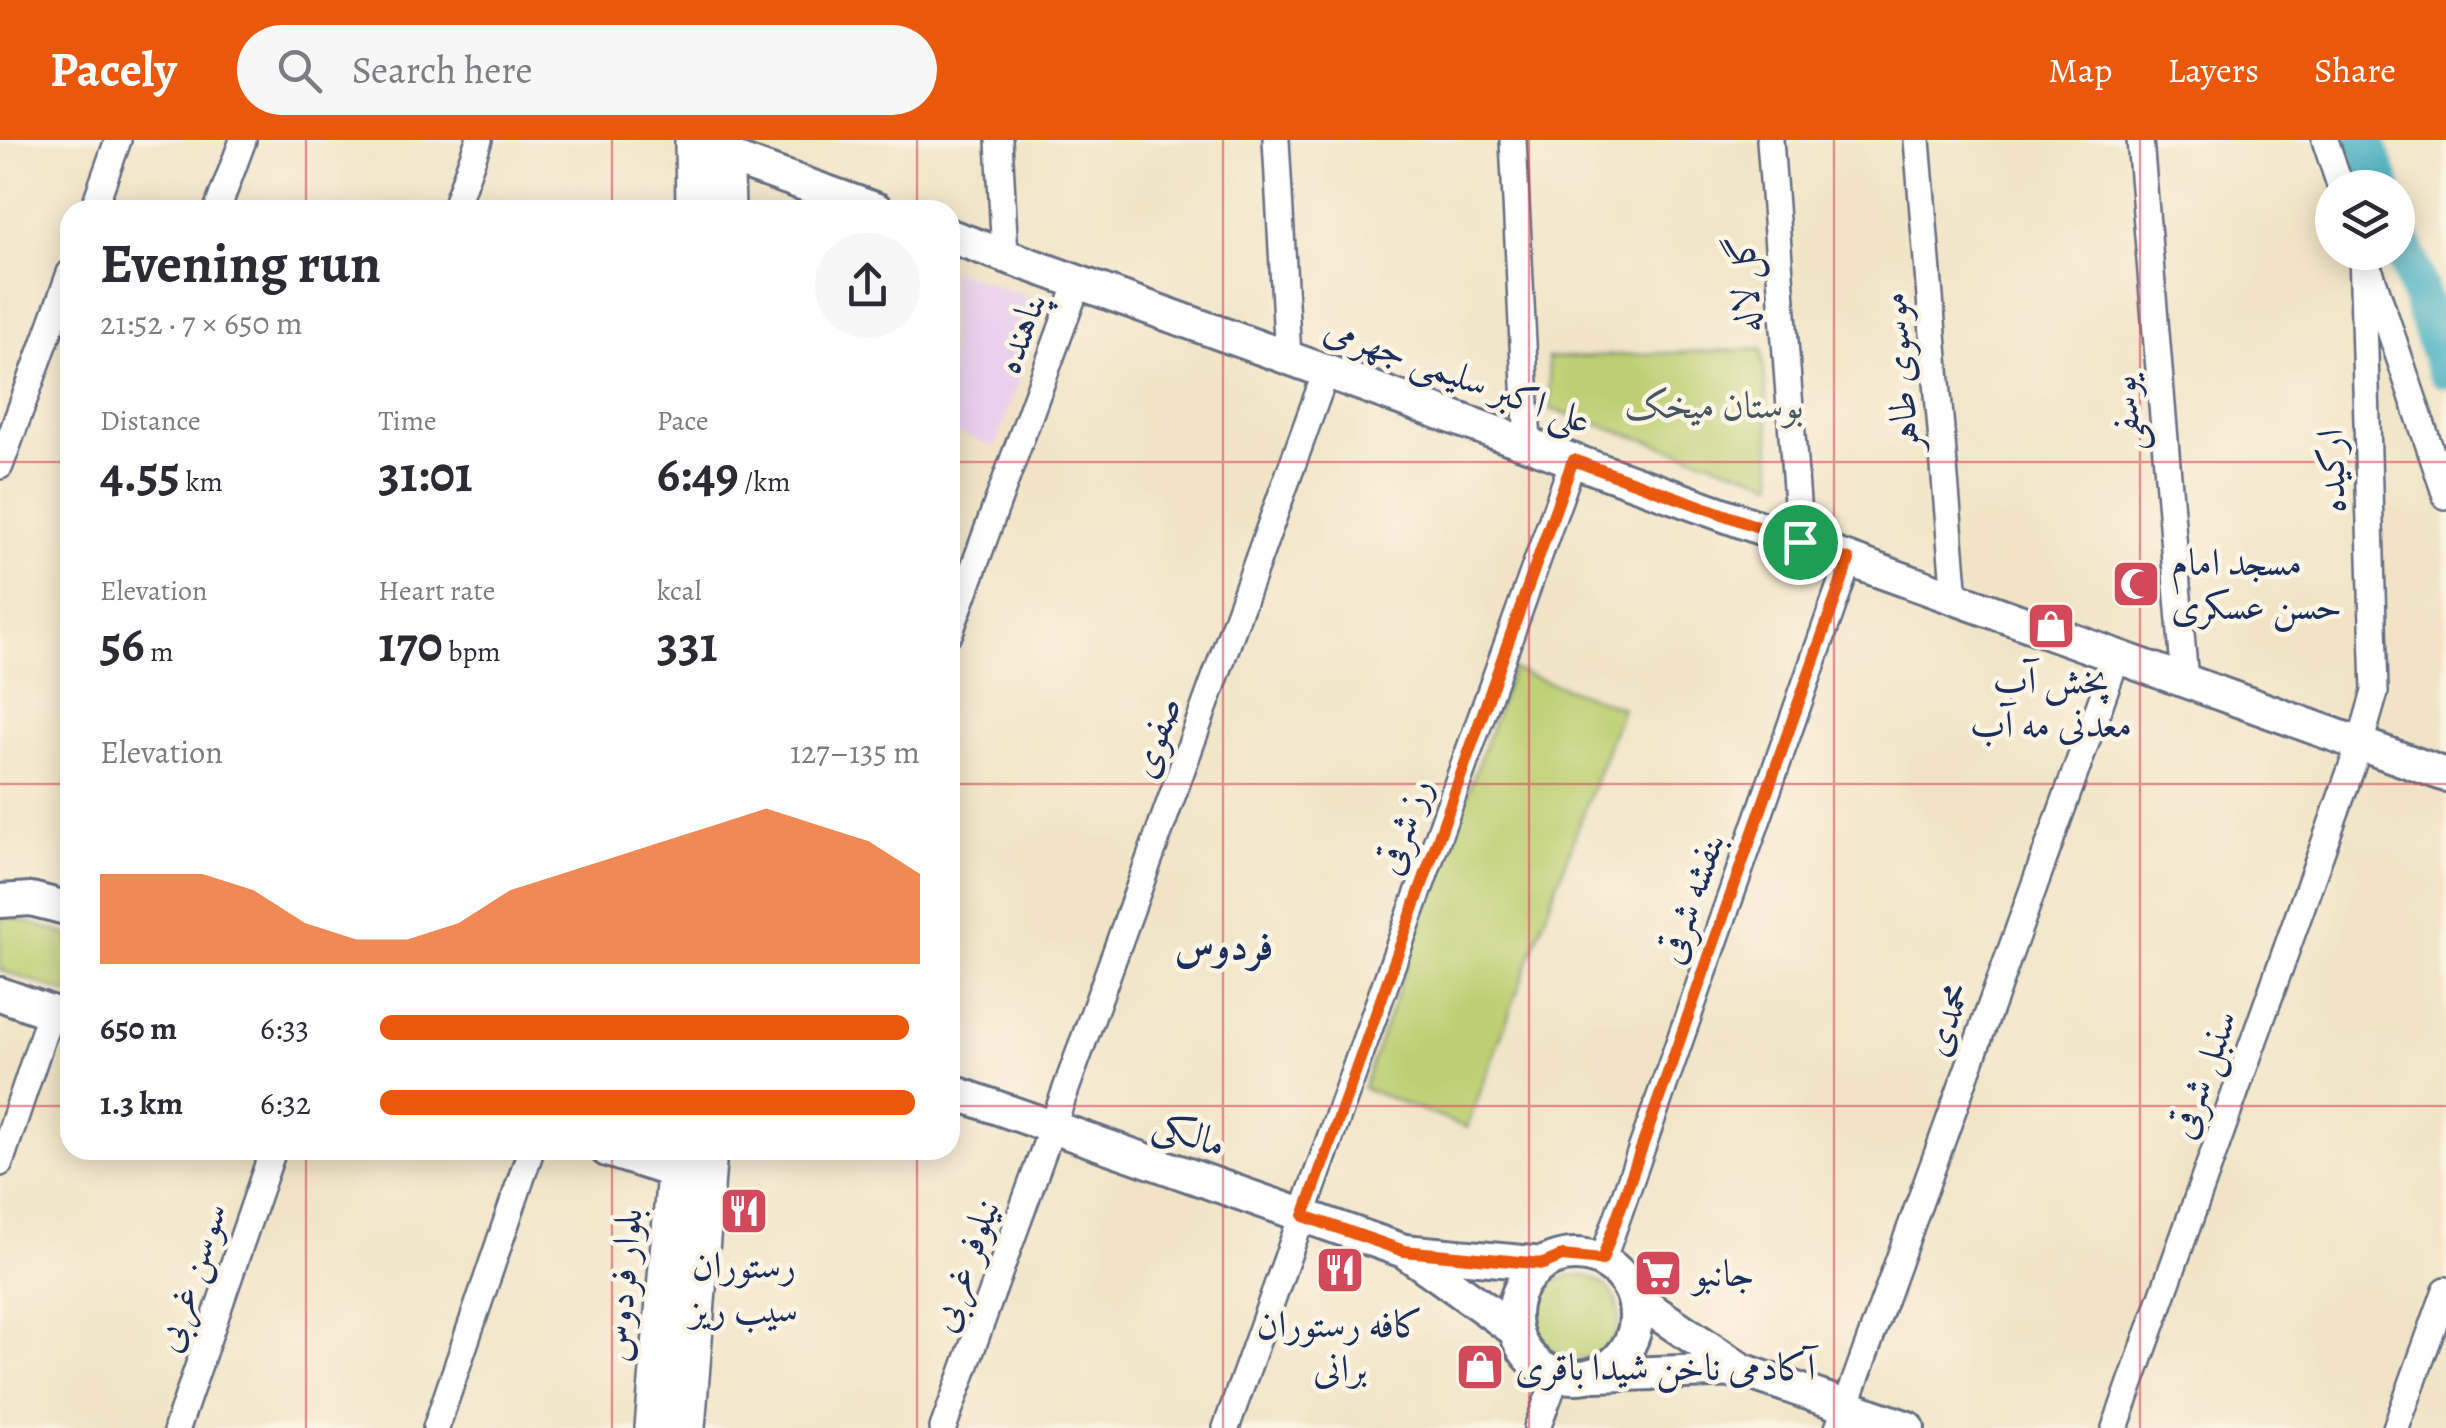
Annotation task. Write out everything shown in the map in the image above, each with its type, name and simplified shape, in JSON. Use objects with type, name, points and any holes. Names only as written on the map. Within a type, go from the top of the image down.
[{"type":"main road","points":[[696,200],[704,144]]},
{"type":"main road","points":[[704,144],[724,200]]},
{"type":"main road","name":"بلوار فردوس","points":[[653,1428],[692,1164]]},
{"type":"main road","name":"بلوار فردوس","points":[[687,1428],[692,1164]]},
{"type":"street","points":[[97,200],[118,140]]},
{"type":"street","points":[[222,200],[243,140]]},
{"type":"street","points":[[458,200],[479,140]]},
{"type":"street","points":[[999,140],[1004,256]]},
{"type":"street","points":[[1276,140],[1288,358]]},
{"type":"street","points":[[1513,140],[1528,445]]},
{"type":"street","name":"گل لاله","points":[[1770,140],[1800,542]]},
{"type":"street","name":"موسوی طاهر","points":[[1917,140],[1955,599]]},
{"type":"street","name":"یوسفی","points":[[2140,140],[2184,681]]},
{"type":"street","points":[[2325,140],[2335,170]]},
{"type":"street","points":[[704,144],[851,200]]},
{"type":"street","name":"علی اکبر سلیمی جهرمی","points":[[960,240],[2446,775]]},
{"type":"street","name":"ارکیده","points":[[2360,744],[2375,692],[2363,270]]},
{"type":"street","points":[[2369,270],[2446,496]]},
{"type":"street","name":"پناهنده","points":[[960,605],[1078,282]]},
{"type":"street","points":[[0,466],[60,301]]},
{"type":"street","name":"صفوی","points":[[1055,1128],[1326,372]]},
{"type":"street","name":"رز شرقی","points":[[1226,1428],[1573,460]]},
{"type":"street","name":"بنفشه شرقی","points":[[1602,1260],[1849,560]]},
{"type":"street","name":"محمدی","points":[[1842,1417],[2117,657]]},
{"type":"street","name":"سنبل شرقی","points":[[2115,1428],[2360,744]]},
{"type":"street","points":[[0,902],[31,899],[60,906]]},
{"type":"street","points":[[0,994],[60,1017],[0,1162]]},
{"type":"street","name":"مالکی","points":[[960,1095],[1404,1251],[1543,1264]]},
{"type":"street","name":"نیلوفر غربی","points":[[943,1428],[1055,1128]]},
{"type":"street","name":"سوسن غربی","points":[[177,1428],[270,1160]]},
{"type":"street","points":[[436,1428],[528,1160]]},
{"type":"street","name":"مالکی","points":[[1404,1251],[1515,1330]]},
{"type":"street","points":[[1742,1370],[1556,1376],[1530,1358],[1515,1330],[1518,1292],[1543,1264],[1562,1256],[1602,1260],[1616,1270],[1634,1298],[1742,1370],[1842,1417],[1908,1428]]},
{"type":"street","points":[[2396,1428],[2446,1290]]},
{"type":"street","points":[[1595,1375],[1612,1366],[1634,1336],[1634,1298]]},
{"type":"street","points":[[1537,1428],[1556,1376]]},
{"type":"shaded area","points":[[960,273],[1046,303],[995,447],[960,434]]},
{"type":"green space","name":"بوستان میخک","points":[[1762,349],[1774,482],[1551,409],[1548,358]]},
{"type":"green space","points":[[1512,669],[1622,708],[1467,1128],[1363,1088]]},
{"type":"green space","points":[[8,916],[60,933],[60,991],[0,970],[0,919]]},
{"type":"green space","points":[[1577,1275],[1600,1282],[1612,1294],[1619,1317],[1612,1340],[1600,1352],[1577,1359],[1554,1352],[1542,1340],[1535,1317],[1542,1294],[1554,1282]]},
{"type":"waterway","points":[[2365,140],[2376,170]]},
{"type":"waterway","points":[[2411,270],[2446,369]]},
{"type":"place","name":"مسجد امام حسن عسکری","points":[[2136,584]]},
{"type":"place","name":"پخش آب معدنی مه آب","points":[[2051,626]]},
{"type":"place","name":"رستوران سیب ریز","points":[[744,1211]]},
{"type":"place","name":"كافه رستوران برانى","points":[[1340,1270]]},
{"type":"place","name":"جانبو","points":[[1658,1273]]},
{"type":"place","name":"آکادمی ناخن شیدا باقری","points":[[1480,1367]]},
{"type":"district","name":"فردوس","points":[[1224,945]]},
{"type":"route","points":[[1573,460],[1800,542],[1849,560],[1602,1260],[1562,1256],[1543,1264],[1404,1251],[1304,1216],[1573,460]]}]
